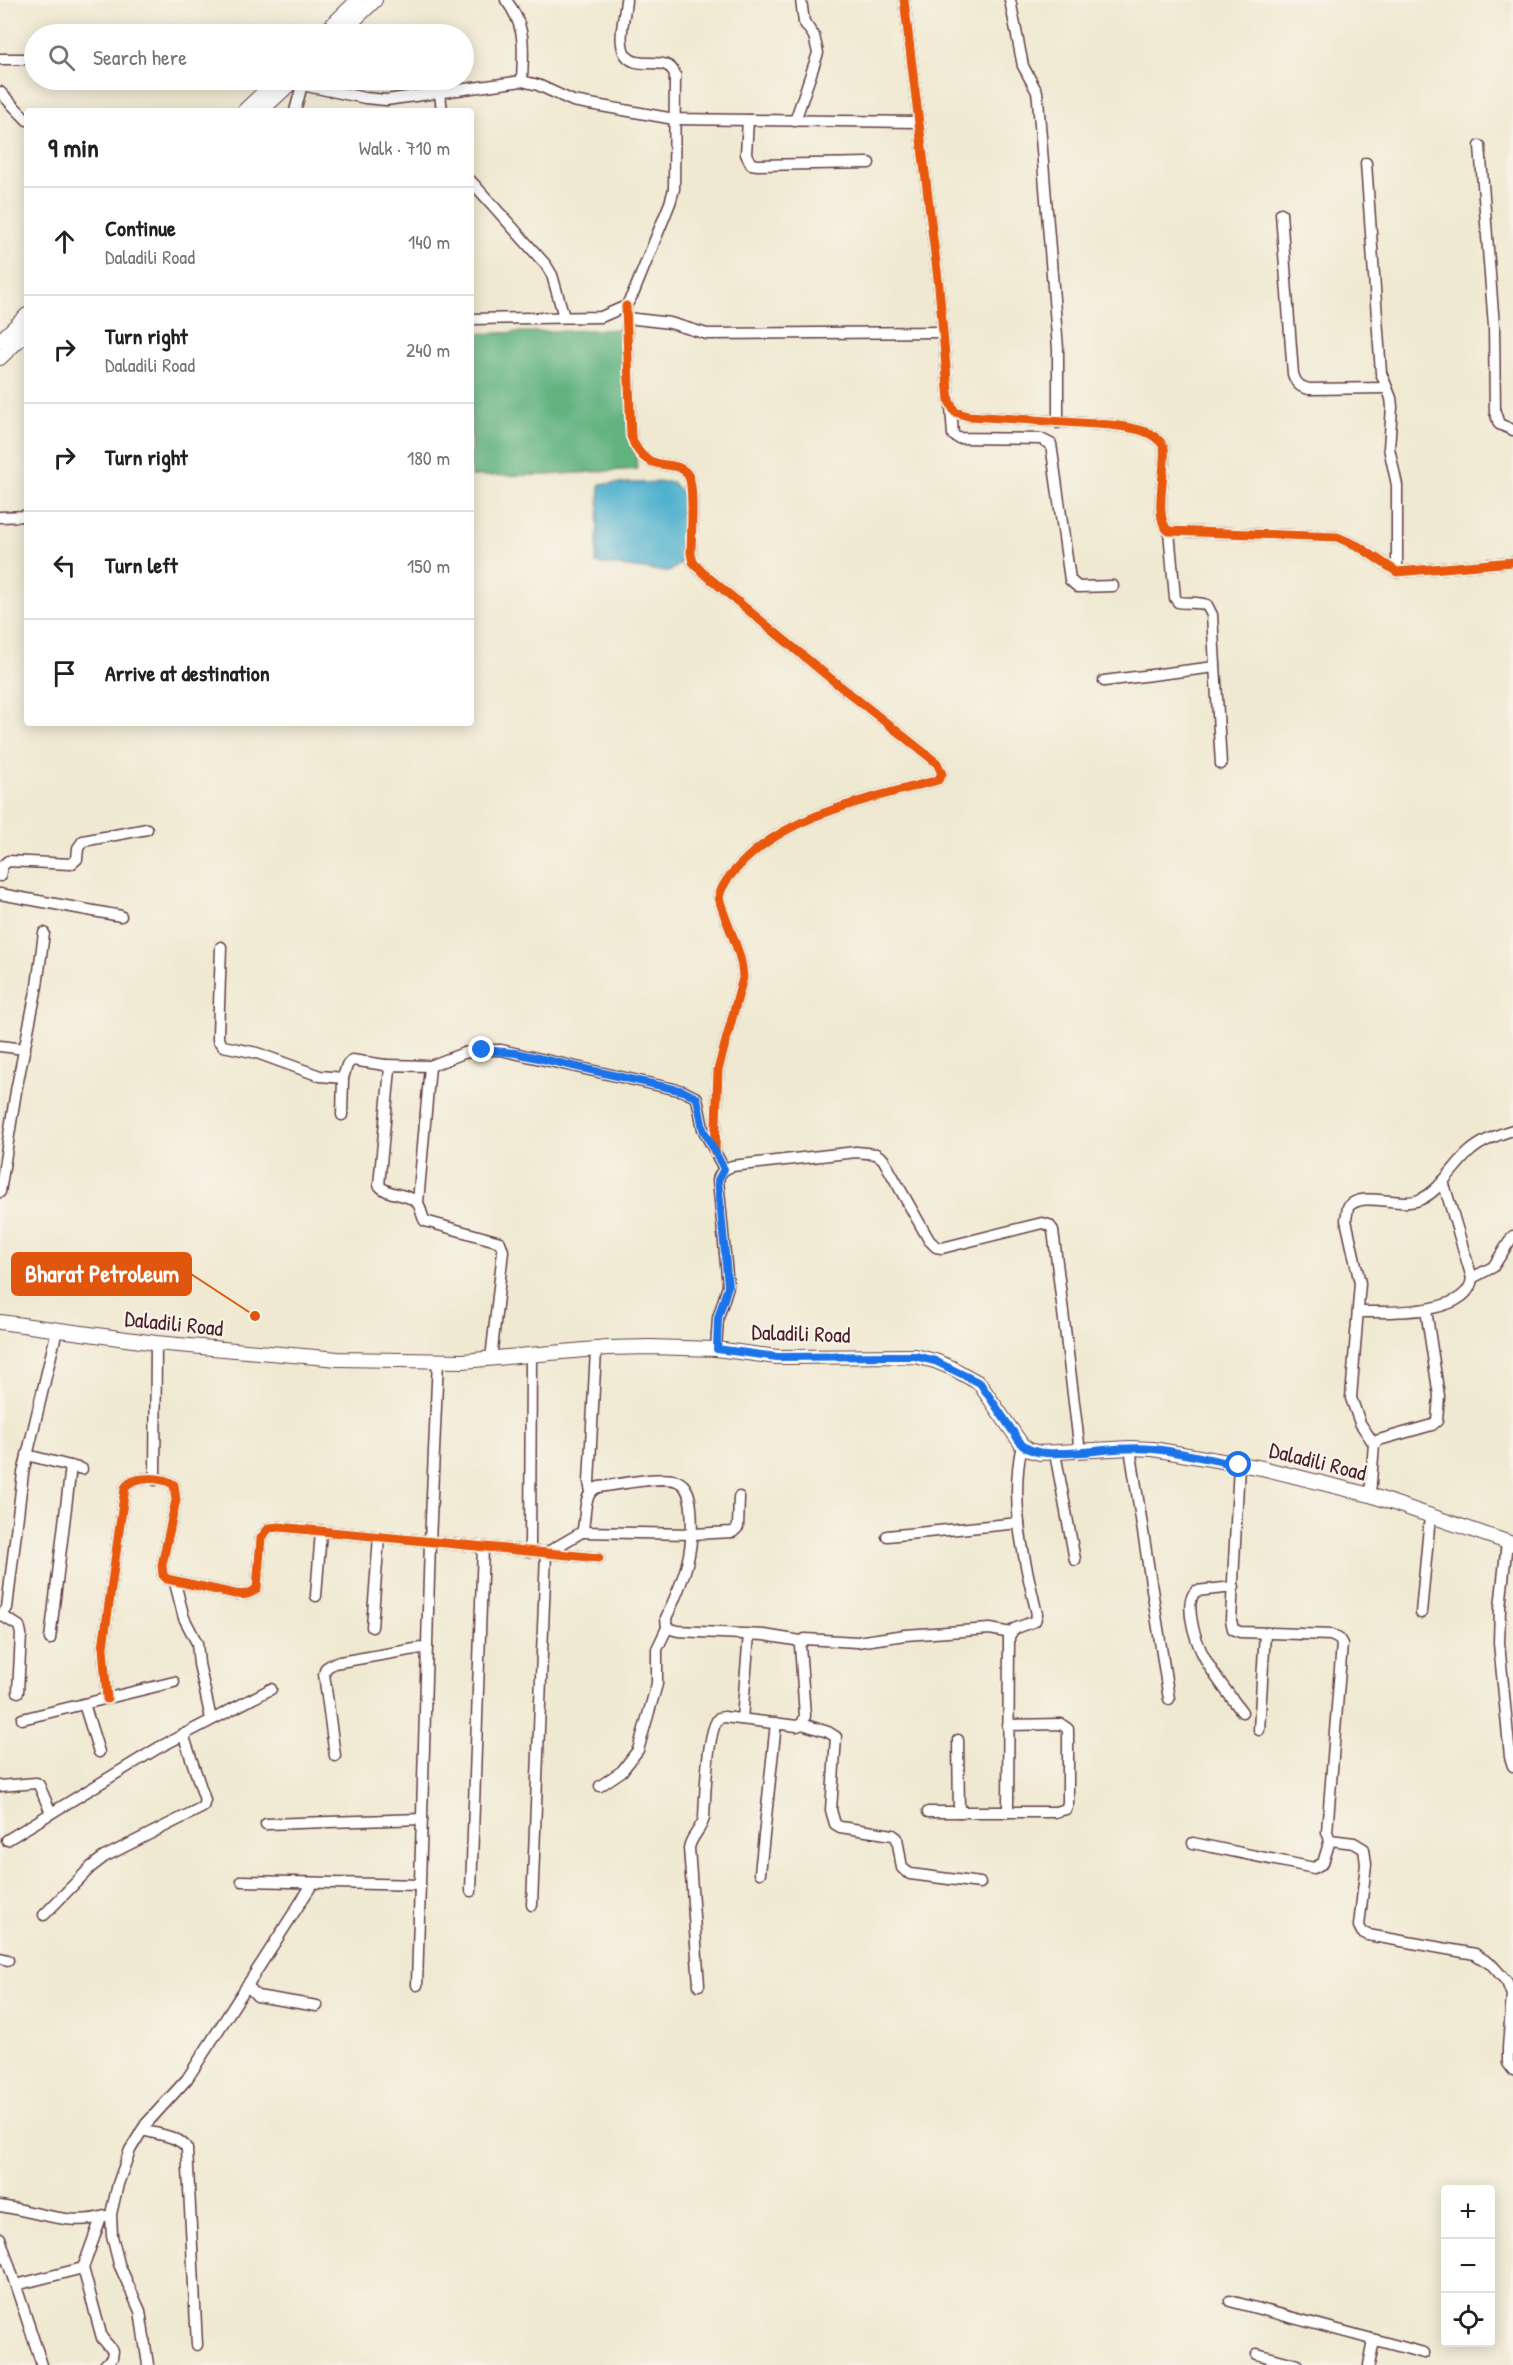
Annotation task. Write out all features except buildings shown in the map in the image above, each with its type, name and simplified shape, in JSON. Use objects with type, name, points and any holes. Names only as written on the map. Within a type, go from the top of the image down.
[{"type":"main road","points":[[333,24],[358,0]]},
{"type":"main road","points":[[350,24],[375,0]]},
{"type":"main road","points":[[247,108],[266,90]]},
{"type":"main road","points":[[264,108],[285,90]]},
{"type":"main road","points":[[0,341],[24,318]]},
{"type":"main road","points":[[0,358],[24,335]]},
{"type":"main road","name":"Daladili Road","points":[[0,1322],[156,1343],[338,1359],[491,1359],[650,1347],[717,1349],[777,1357],[915,1356],[935,1361],[980,1383],[1022,1445],[1029,1450],[1055,1453],[1130,1448],[1153,1449],[1262,1468],[1370,1495],[1510,1543]]},
{"type":"street","points":[[506,0],[521,25],[524,40],[522,81]]},
{"type":"street","points":[[626,0],[622,43],[624,52],[629,59],[636,62],[667,64],[673,69],[675,75],[675,175],[670,203],[634,292],[626,306],[631,436],[635,449],[647,461],[679,469],[688,475],[691,488],[691,554],[693,562],[702,572],[937,763],[942,774],[938,780],[888,793],[822,815],[786,830],[759,848],[725,881],[719,897],[736,942],[743,978],[718,1070],[715,1152]]},
{"type":"street","points":[[795,120],[818,53],[814,36],[804,22],[801,0]]},
{"type":"street","points":[[904,0],[943,332],[952,430],[958,438],[1041,439],[1050,444],[1070,580],[1078,588],[1113,586]]},
{"type":"street","points":[[1010,0],[1023,66],[1037,92],[1038,100],[1058,349],[1058,423]]},
{"type":"street","points":[[0,59],[24,59]]},
{"type":"street","points":[[474,88],[522,81],[538,84],[573,101],[674,119],[919,122]]},
{"type":"street","points":[[295,90],[295,108]]},
{"type":"street","points":[[332,90],[365,98],[386,100],[462,90]]},
{"type":"street","points":[[0,92],[24,117]]},
{"type":"street","points":[[440,94],[442,108]]},
{"type":"street","points":[[748,120],[746,154],[751,164],[869,163]]},
{"type":"street","points":[[1480,146],[1494,326],[1495,412],[1499,424],[1513,430]]},
{"type":"street","points":[[1366,163],[1381,373],[1392,407],[1389,448],[1397,485],[1397,572]]},
{"type":"street","points":[[474,184],[546,265],[552,275],[564,317]]},
{"type":"street","points":[[1281,213],[1293,374],[1296,382],[1301,387],[1309,389],[1387,388]]},
{"type":"street","points":[[474,319],[601,316],[626,306]]},
{"type":"street","points":[[627,318],[670,323],[707,334],[943,332]]},
{"type":"street","points":[[951,407],[956,412],[968,416],[1131,429],[1154,436],[1160,441],[1165,455],[1160,513],[1164,528],[1169,531],[1337,537],[1358,546],[1397,572],[1513,562]]},
{"type":"street","points":[[0,517],[24,516]]},
{"type":"street","points":[[1169,531],[1175,598],[1178,602],[1183,603],[1201,603],[1210,609],[1221,764]]},
{"type":"street","points":[[1104,681],[1215,667]]},
{"type":"street","points":[[0,876],[2,866],[8,861],[70,864],[77,859],[78,848],[83,841],[147,828]]},
{"type":"street","points":[[0,894],[121,916]]},
{"type":"street","points":[[0,1192],[37,986],[44,933]]},
{"type":"street","points":[[221,947],[218,1035],[220,1043],[223,1046],[257,1053],[320,1076],[343,1078]]},
{"type":"street","points":[[0,1046],[25,1049]]},
{"type":"street","points":[[342,1115],[343,1078],[347,1065],[352,1060],[384,1065],[430,1066],[464,1053],[501,1050],[683,1091],[697,1098],[703,1129],[724,1169]]},
{"type":"street","points":[[384,1065],[390,1069],[390,1073],[379,1185],[384,1190],[418,1203]]},
{"type":"street","points":[[430,1066],[418,1203],[425,1221],[496,1239],[503,1246],[491,1359]]},
{"type":"street","points":[[1370,1495],[1374,1444],[1360,1423],[1351,1398],[1351,1376],[1359,1312],[1359,1270],[1346,1220],[1348,1207],[1358,1200],[1399,1203],[1426,1197],[1480,1143],[1513,1130]]},
{"type":"street","points":[[717,1349],[718,1318],[728,1286],[718,1180],[724,1169],[732,1166],[867,1152],[876,1154],[883,1159],[929,1240],[936,1247],[942,1248],[1030,1225],[1042,1223],[1049,1225],[1055,1234],[1062,1316],[1080,1452]]},
{"type":"street","points":[[1359,1312],[1426,1310],[1461,1297],[1471,1285],[1472,1278],[1443,1181]]},
{"type":"street","points":[[1472,1278],[1493,1267],[1513,1236]]},
{"type":"street","points":[[1374,1444],[1378,1440],[1432,1425],[1437,1421],[1439,1396],[1426,1310]]},
{"type":"street","points":[[18,1692],[21,1634],[19,1626],[1,1615],[7,1608],[20,1491],[27,1455],[57,1330]]},
{"type":"street","points":[[155,1480],[156,1343]]},
{"type":"street","points":[[591,1492],[596,1350]]},
{"type":"street","points":[[530,1552],[531,1356]]},
{"type":"street","points":[[417,1985],[430,1542],[438,1360]]},
{"type":"street","points":[[667,1628],[678,1631],[780,1636],[801,1641],[812,1638],[857,1642],[905,1635],[990,1629],[1011,1633],[1035,1621],[1038,1614],[1028,1578],[1019,1523],[1016,1480],[1022,1445]]},
{"type":"street","points":[[1130,1448],[1169,1699]]},
{"type":"street","points":[[1055,1453],[1075,1560]]},
{"type":"street","points":[[27,1455],[76,1468],[50,1639]]},
{"type":"street","points":[[1193,1843],[1314,1868],[1323,1863],[1330,1840],[1327,1832],[1342,1644],[1339,1639],[1331,1635],[1240,1632],[1233,1629],[1231,1620],[1239,1465]]},
{"type":"street","points":[[107,1699],[103,1647],[125,1488],[134,1480],[155,1480],[170,1482],[174,1485],[176,1492],[162,1565],[163,1575],[175,1583],[245,1595],[256,1588],[261,1538],[269,1528],[279,1527],[599,1558]]},
{"type":"street","points":[[582,1532],[587,1500],[595,1488],[676,1480],[687,1491],[692,1534],[689,1561],[666,1618],[667,1628],[657,1649],[657,1684],[653,1700],[638,1750],[625,1768],[600,1786]]},
{"type":"street","points":[[546,1553],[582,1532],[729,1533],[736,1530],[739,1497]]},
{"type":"street","points":[[1421,1613],[1431,1516]]},
{"type":"street","points":[[887,1536],[1019,1523]]},
{"type":"street","points":[[316,1596],[321,1531]]},
{"type":"street","points":[[372,1627],[379,1537]]},
{"type":"street","points":[[1510,1543],[1500,1608],[1499,1644],[1510,1757],[1513,1766]]},
{"type":"street","points":[[471,1891],[483,1547]]},
{"type":"street","points":[[532,1905],[546,1553]]},
{"type":"street","points":[[175,1583],[184,1618],[197,1643],[199,1664],[211,1719]]},
{"type":"street","points":[[1234,1587],[1196,1591],[1190,1599],[1193,1629],[1199,1650],[1242,1712]]},
{"type":"street","points":[[1008,1812],[1008,1640],[1011,1633]]},
{"type":"street","points":[[1259,1730],[1265,1633]]},
{"type":"street","points":[[742,1719],[749,1634]]},
{"type":"street","points":[[801,1641],[805,1716],[802,1724]]},
{"type":"street","points":[[335,1756],[324,1674],[326,1668],[374,1655],[427,1647]]},
{"type":"street","points":[[22,1719],[174,1682]]},
{"type":"street","points":[[7,1840],[183,1734],[271,1689]]},
{"type":"street","points":[[84,1704],[99,1752]]},
{"type":"street","points":[[699,1985],[690,1842],[702,1825],[710,1742],[715,1721],[719,1718],[802,1724],[828,1732],[836,1737],[831,1810],[835,1824],[840,1827],[893,1835],[897,1838],[902,1868],[910,1874],[980,1883]]},
{"type":"street","points":[[760,1873],[776,1723]]},
{"type":"street","points":[[928,1812],[1055,1812],[1066,1809],[1068,1803],[1068,1729],[1061,1724],[1008,1725]]},
{"type":"street","points":[[44,1915],[91,1867],[104,1857],[203,1807],[205,1800],[183,1734]]},
{"type":"street","points":[[957,1740],[959,1812]]},
{"type":"street","points":[[0,1786],[36,1783],[51,1813]]},
{"type":"street","points":[[266,1824],[422,1819]]},
{"type":"street","points":[[1330,1840],[1354,1843],[1364,1849],[1366,1864],[1359,1920],[1362,1932],[1475,1954],[1484,1958],[1507,1982],[1512,1995],[1508,2063],[1513,2070]]},
{"type":"street","points":[[242,1881],[420,1885]]},
{"type":"street","points":[[105,2365],[112,2358],[112,2351],[102,2338],[83,2268],[106,2216],[130,2150],[142,2130],[187,2079],[313,1882]]},
{"type":"street","points":[[247,1985],[257,1996],[317,2006]]},
{"type":"street","points":[[142,2130],[177,2140],[187,2149],[197,2345]]},
{"type":"street","points":[[0,2206],[76,2221],[106,2216]]},
{"type":"street","points":[[106,2216],[116,2254],[140,2311],[148,2365]]},
{"type":"street","points":[[0,2238],[42,2365]]},
{"type":"street","points":[[16,2285],[83,2268]]},
{"type":"street","points":[[1230,2301],[1424,2353]]},
{"type":"street","points":[[1369,2365],[1374,2340]]},
{"type":"street","points":[[1257,2354],[1298,2365]]},
{"type":"green space","points":[[625,329],[637,469],[547,475],[474,476],[474,334]]},
{"type":"water","points":[[672,482],[686,497],[685,560],[669,572],[596,563],[600,484]]},
{"type":"cycle path","points":[[904,0],[939,287],[949,401],[955,412],[968,416],[1111,425],[1141,430],[1154,436],[1164,447],[1161,516],[1169,531],[1337,537],[1358,546],[1397,572],[1513,562]]},
{"type":"cycle path","points":[[626,306],[631,436],[644,457],[652,462],[682,469],[688,475],[691,490],[693,562],[702,572],[830,678],[937,763],[942,774],[938,780],[831,810],[781,833],[759,848],[724,884],[719,897],[740,957],[743,978],[718,1070],[715,1152]]},
{"type":"cycle path","points":[[107,1699],[103,1647],[125,1488],[134,1481],[156,1479],[174,1485],[176,1500],[162,1565],[163,1575],[167,1579],[235,1594],[247,1594],[257,1588],[261,1538],[269,1528],[279,1527],[599,1558]]},
{"type":"place","name":"Bharat Petroleum","points":[[255,1316]]},
{"type":"route","points":[[482,1050],[501,1050],[532,1056],[683,1091],[697,1098],[703,1129],[724,1169],[718,1180],[728,1286],[718,1318],[717,1349],[777,1357],[915,1356],[952,1368],[980,1383],[1022,1445],[1029,1450],[1055,1453],[1130,1448],[1153,1449],[1239,1465]]}]
